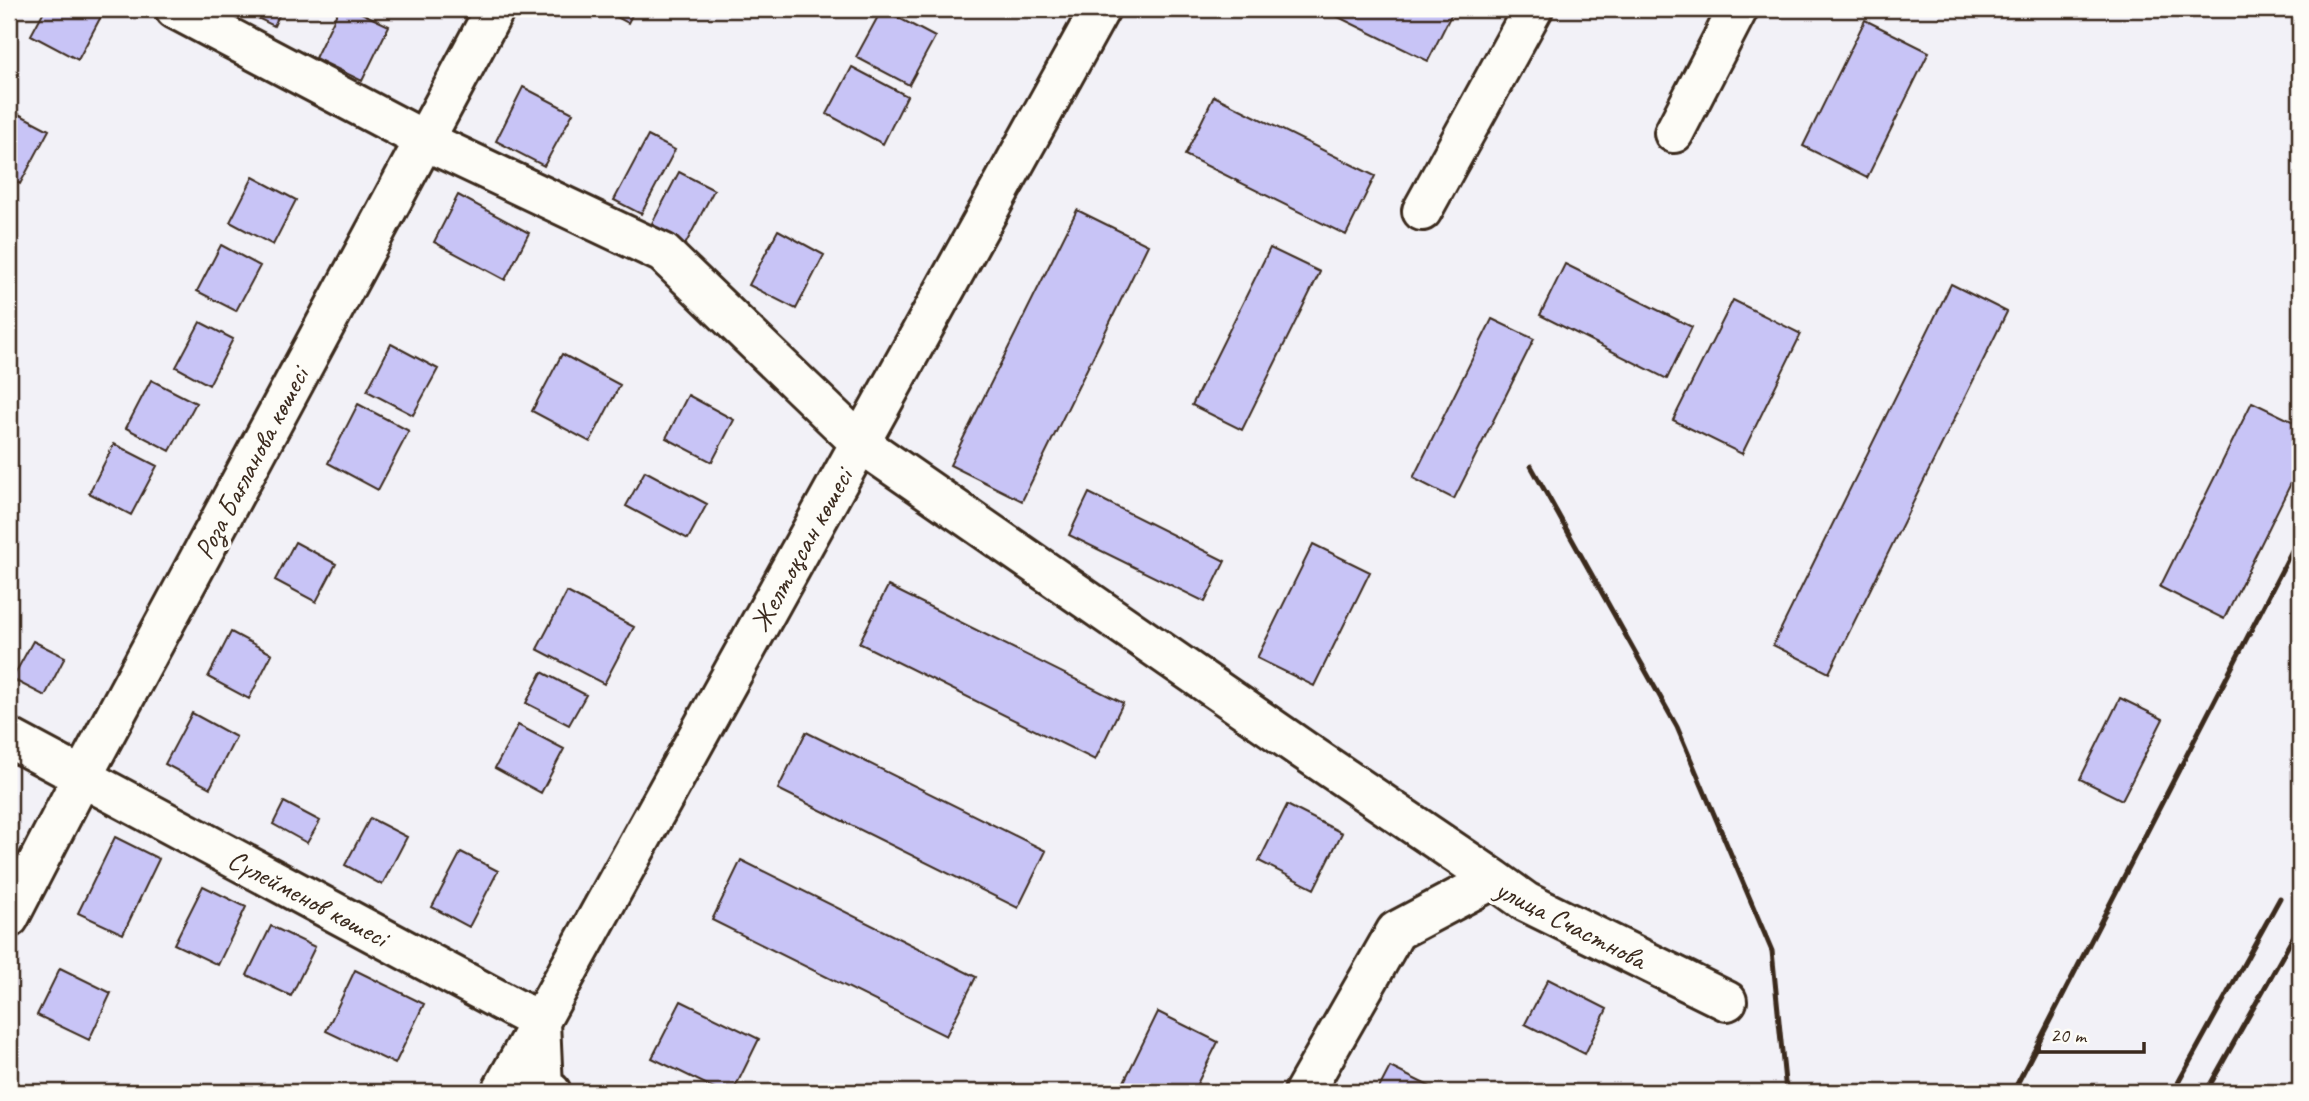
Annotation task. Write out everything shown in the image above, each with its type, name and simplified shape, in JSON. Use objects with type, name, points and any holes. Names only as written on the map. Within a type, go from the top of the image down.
[{"type":"street","points":[[175,9],[424,140],[663,253],[860,443],[1494,878]]},
{"type":"street","name":"Роза Бағланова көшесі","points":[[9,918],[495,9]]},
{"type":"street","name":"Желтоқсан көшесі","points":[[501,1092],[1101,9]]},
{"type":"street","points":[[1422,211],[1533,9]]},
{"type":"street","points":[[1674,133],[1738,9]]},
{"type":"street","name":"Сүлейменов көшесі","points":[[9,738],[540,1022]]},
{"type":"street","name":"улица Счастнова","points":[[1304,1092],[1396,931],[1494,878],[1526,902],[1727,1001]]},
{"type":"street","points":[[540,1022],[542,1088],[551,1092]]},
{"type":"building","points":[[45,9],[105,9],[78,60],[31,35]]},
{"type":"building","points":[[239,9],[282,9],[274,26]]},
{"type":"building","points":[[339,9],[353,9],[389,26],[362,81],[315,58]]},
{"type":"building","points":[[602,9],[635,9],[628,23]]},
{"type":"building","points":[[882,9],[935,37],[909,85],[856,57]]},
{"type":"building","points":[[932,9],[949,9],[946,16]]},
{"type":"building","points":[[1322,9],[1449,9],[1453,11],[1428,61]]},
{"type":"building","points":[[1865,20],[1929,52],[1867,178],[1803,146]]},
{"type":"building","points":[[852,67],[907,96],[883,144],[827,114]]},
{"type":"building","points":[[523,87],[573,113],[544,166],[496,141]]},
{"type":"building","points":[[1214,96],[1375,176],[1346,235],[1185,155]]},
{"type":"building","points":[[9,109],[49,130],[20,184],[9,178]]},
{"type":"building","points":[[648,136],[675,150],[641,214],[614,200]]},
{"type":"building","points":[[679,172],[714,190],[685,245],[650,227]]},
{"type":"building","points":[[253,177],[296,200],[273,245],[230,222]]},
{"type":"building","points":[[458,195],[529,233],[505,280],[434,242]]},
{"type":"building","points":[[1077,210],[1148,245],[1022,501],[950,465]]},
{"type":"building","points":[[778,230],[824,255],[796,309],[749,285]]},
{"type":"building","points":[[221,245],[260,266],[236,311],[197,291]]},
{"type":"building","points":[[1270,248],[1320,272],[1242,430],[1192,405]]},
{"type":"building","points":[[1565,264],[1692,327],[1667,379],[1540,315]]},
{"type":"building","points":[[1951,284],[2007,312],[1829,673],[1773,645]]},
{"type":"building","points":[[1733,300],[1801,334],[1742,454],[1673,420]]},
{"type":"building","points":[[1492,319],[1534,339],[1454,499],[1413,478]]},
{"type":"building","points":[[200,322],[233,339],[209,385],[176,367]]},
{"type":"building","points":[[391,344],[438,369],[413,415],[367,391]]},
{"type":"building","points":[[562,354],[620,385],[590,442],[532,411]]},
{"type":"building","points":[[151,380],[196,403],[170,451],[126,428]]},
{"type":"building","points":[[688,395],[734,420],[712,462],[666,438]]},
{"type":"building","points":[[2252,402],[2300,425],[2300,465],[2224,619],[2160,587]]},
{"type":"building","points":[[358,404],[409,431],[378,490],[328,463]]},
{"type":"building","points":[[114,444],[157,466],[131,515],[89,493]]},
{"type":"building","points":[[645,471],[707,504],[688,539],[626,506]]},
{"type":"building","points":[[1089,493],[1225,561],[1205,602],[1069,535]]},
{"type":"building","points":[[295,542],[336,564],[316,602],[275,580]]},
{"type":"building","points":[[1313,544],[1370,572],[1314,686],[1257,658]]},
{"type":"building","points":[[888,586],[1123,703],[1095,760],[859,643]]},
{"type":"building","points":[[567,592],[634,627],[604,684],[537,649]]},
{"type":"building","points":[[231,632],[272,654],[249,699],[208,677]]},
{"type":"building","points":[[33,641],[65,657],[45,696],[12,679]]},
{"type":"building","points":[[542,672],[586,695],[569,725],[526,703]]},
{"type":"building","points":[[2120,698],[2163,719],[2122,800],[2080,779]]},
{"type":"building","points":[[192,713],[236,737],[210,788],[165,764]]},
{"type":"building","points":[[518,725],[564,749],[541,793],[495,768]]},
{"type":"building","points":[[806,732],[1046,851],[1018,908],[778,789]]},
{"type":"building","points":[[284,802],[320,821],[307,843],[273,824]]},
{"type":"building","points":[[1287,805],[1342,833],[1314,889],[1259,861]]},
{"type":"building","points":[[370,818],[407,837],[382,885],[345,865]]},
{"type":"building","points":[[115,837],[159,859],[123,934],[78,913]]},
{"type":"building","points":[[461,852],[498,871],[469,927],[432,907]]},
{"type":"building","points":[[741,860],[976,977],[946,1036],[712,920]]},
{"type":"building","points":[[203,886],[246,907],[218,965],[174,944]]},
{"type":"building","points":[[271,926],[315,947],[291,996],[247,975]]},
{"type":"building","points":[[60,968],[111,993],[89,1040],[37,1015]]},
{"type":"building","points":[[355,970],[424,1004],[395,1064],[326,1031]]},
{"type":"building","points":[[1548,979],[1607,1009],[1585,1054],[1525,1024]]},
{"type":"building","points":[[681,1001],[759,1039],[733,1092],[722,1092],[652,1058]]},
{"type":"building","points":[[1158,1012],[1218,1042],[1193,1092],[1119,1092]]},
{"type":"building","points":[[1390,1067],[1441,1092],[1377,1092]]},
{"type":"railway","points":[[1531,466],[1677,727],[1772,951],[1786,1092]]},
{"type":"railway","points":[[2013,1092],[2300,535]]},
{"type":"railway","points":[[2173,1092],[2280,898]]},
{"type":"railway","points":[[2206,1092],[2300,925]]}]
